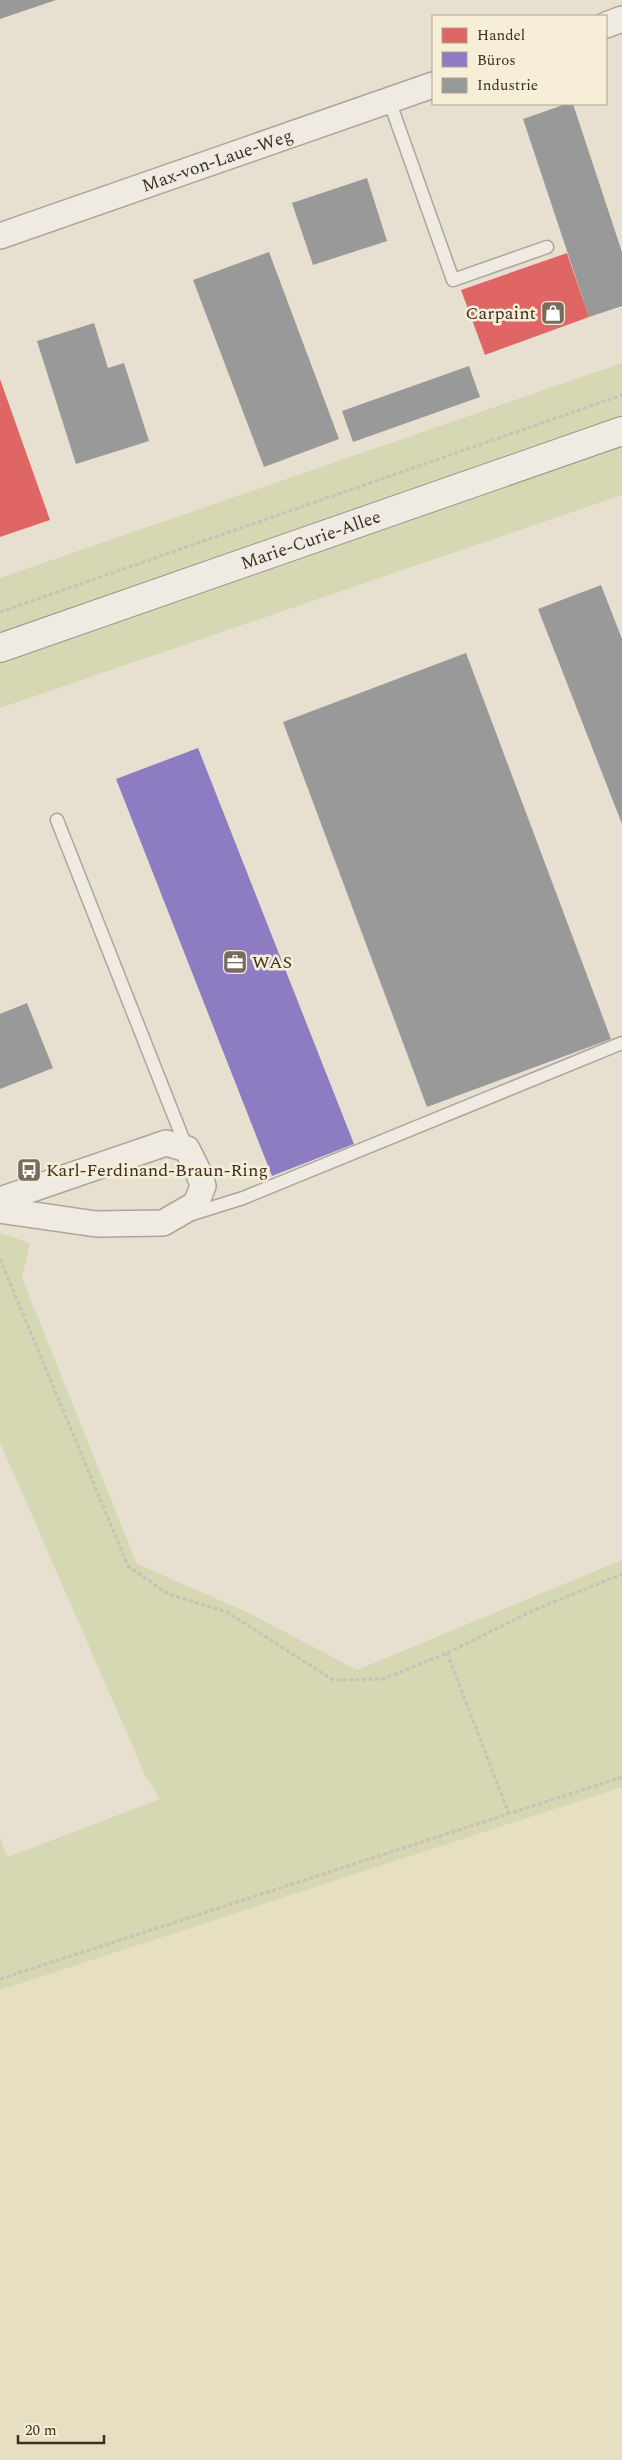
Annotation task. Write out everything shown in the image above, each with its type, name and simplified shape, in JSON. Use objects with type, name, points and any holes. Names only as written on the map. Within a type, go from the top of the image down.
[{"type":"main road","name":"Marie-Curie-Allee","points":[[0,648],[622,431]]},
{"type":"street","points":[[607,25],[622,19]]},
{"type":"street","name":"Max-von-Laue-Weg","points":[[0,236],[432,85]]},
{"type":"street","points":[[0,1200],[166,1143],[187,1149],[203,1186],[196,1204],[163,1223],[96,1224],[0,1210]]},
{"type":"lane","points":[[389,100],[453,280],[547,247]]},
{"type":"lane","points":[[57,820],[187,1149]]},
{"type":"lane","points":[[163,1223],[243,1198],[622,1043]]},
{"type":"path","points":[[0,612],[622,395]]},
{"type":"path","points":[[0,1259],[128,1566],[168,1594],[227,1612],[333,1680],[383,1679],[447,1653],[532,1611],[622,1574]]},
{"type":"path","points":[[447,1653],[509,1814]]},
{"type":"path","points":[[0,1979],[622,1777]]},
{"type":"shaded area","points":[[622,1787],[622,2460],[0,2460],[0,1990]]},
{"type":"green space","points":[[622,363],[622,495],[0,708],[0,578]]},
{"type":"green space","points":[[0,1233],[30,1243],[22,1278],[137,1564],[247,1612],[357,1670],[622,1560],[622,1787],[0,1990],[0,1837],[8,1857],[160,1799],[146,1777],[0,1442]]},
{"type":"building: Handel","points":[[567,253],[589,317],[485,355],[461,290]]},
{"type":"building: Handel","points":[[0,379],[50,520],[0,537]]},
{"type":"building: Büros","name":"WAS","points":[[198,748],[354,1144],[272,1176],[116,779]]},
{"type":"building: Industrie","points":[[0,0],[56,0],[0,19]]},
{"type":"building: Industrie","points":[[563,105],[573,105],[622,252],[622,306],[589,317],[523,119]]},
{"type":"building: Industrie","points":[[367,178],[387,241],[313,265],[292,203]]},
{"type":"building: Industrie","points":[[269,252],[339,439],[264,467],[193,280]]},
{"type":"building: Industrie","points":[[94,323],[108,368],[124,363],[149,441],[76,464],[37,341]]},
{"type":"building: Industrie","points":[[469,366],[480,397],[353,442],[342,411]]},
{"type":"building: Industrie","points":[[601,585],[622,639],[622,824],[538,609]]},
{"type":"building: Industrie","points":[[466,653],[611,1039],[427,1107],[283,722]]},
{"type":"building: Industrie","points":[[27,1003],[53,1068],[0,1089],[0,1014]]},
{"type":"place","name":"Carpaint","points":[[553,313]]},
{"type":"place","name":"WAS","points":[[235,962]]},
{"type":"place","name":"Karl-Ferdinand-Braun-Ring","points":[[29,1170]]}]
